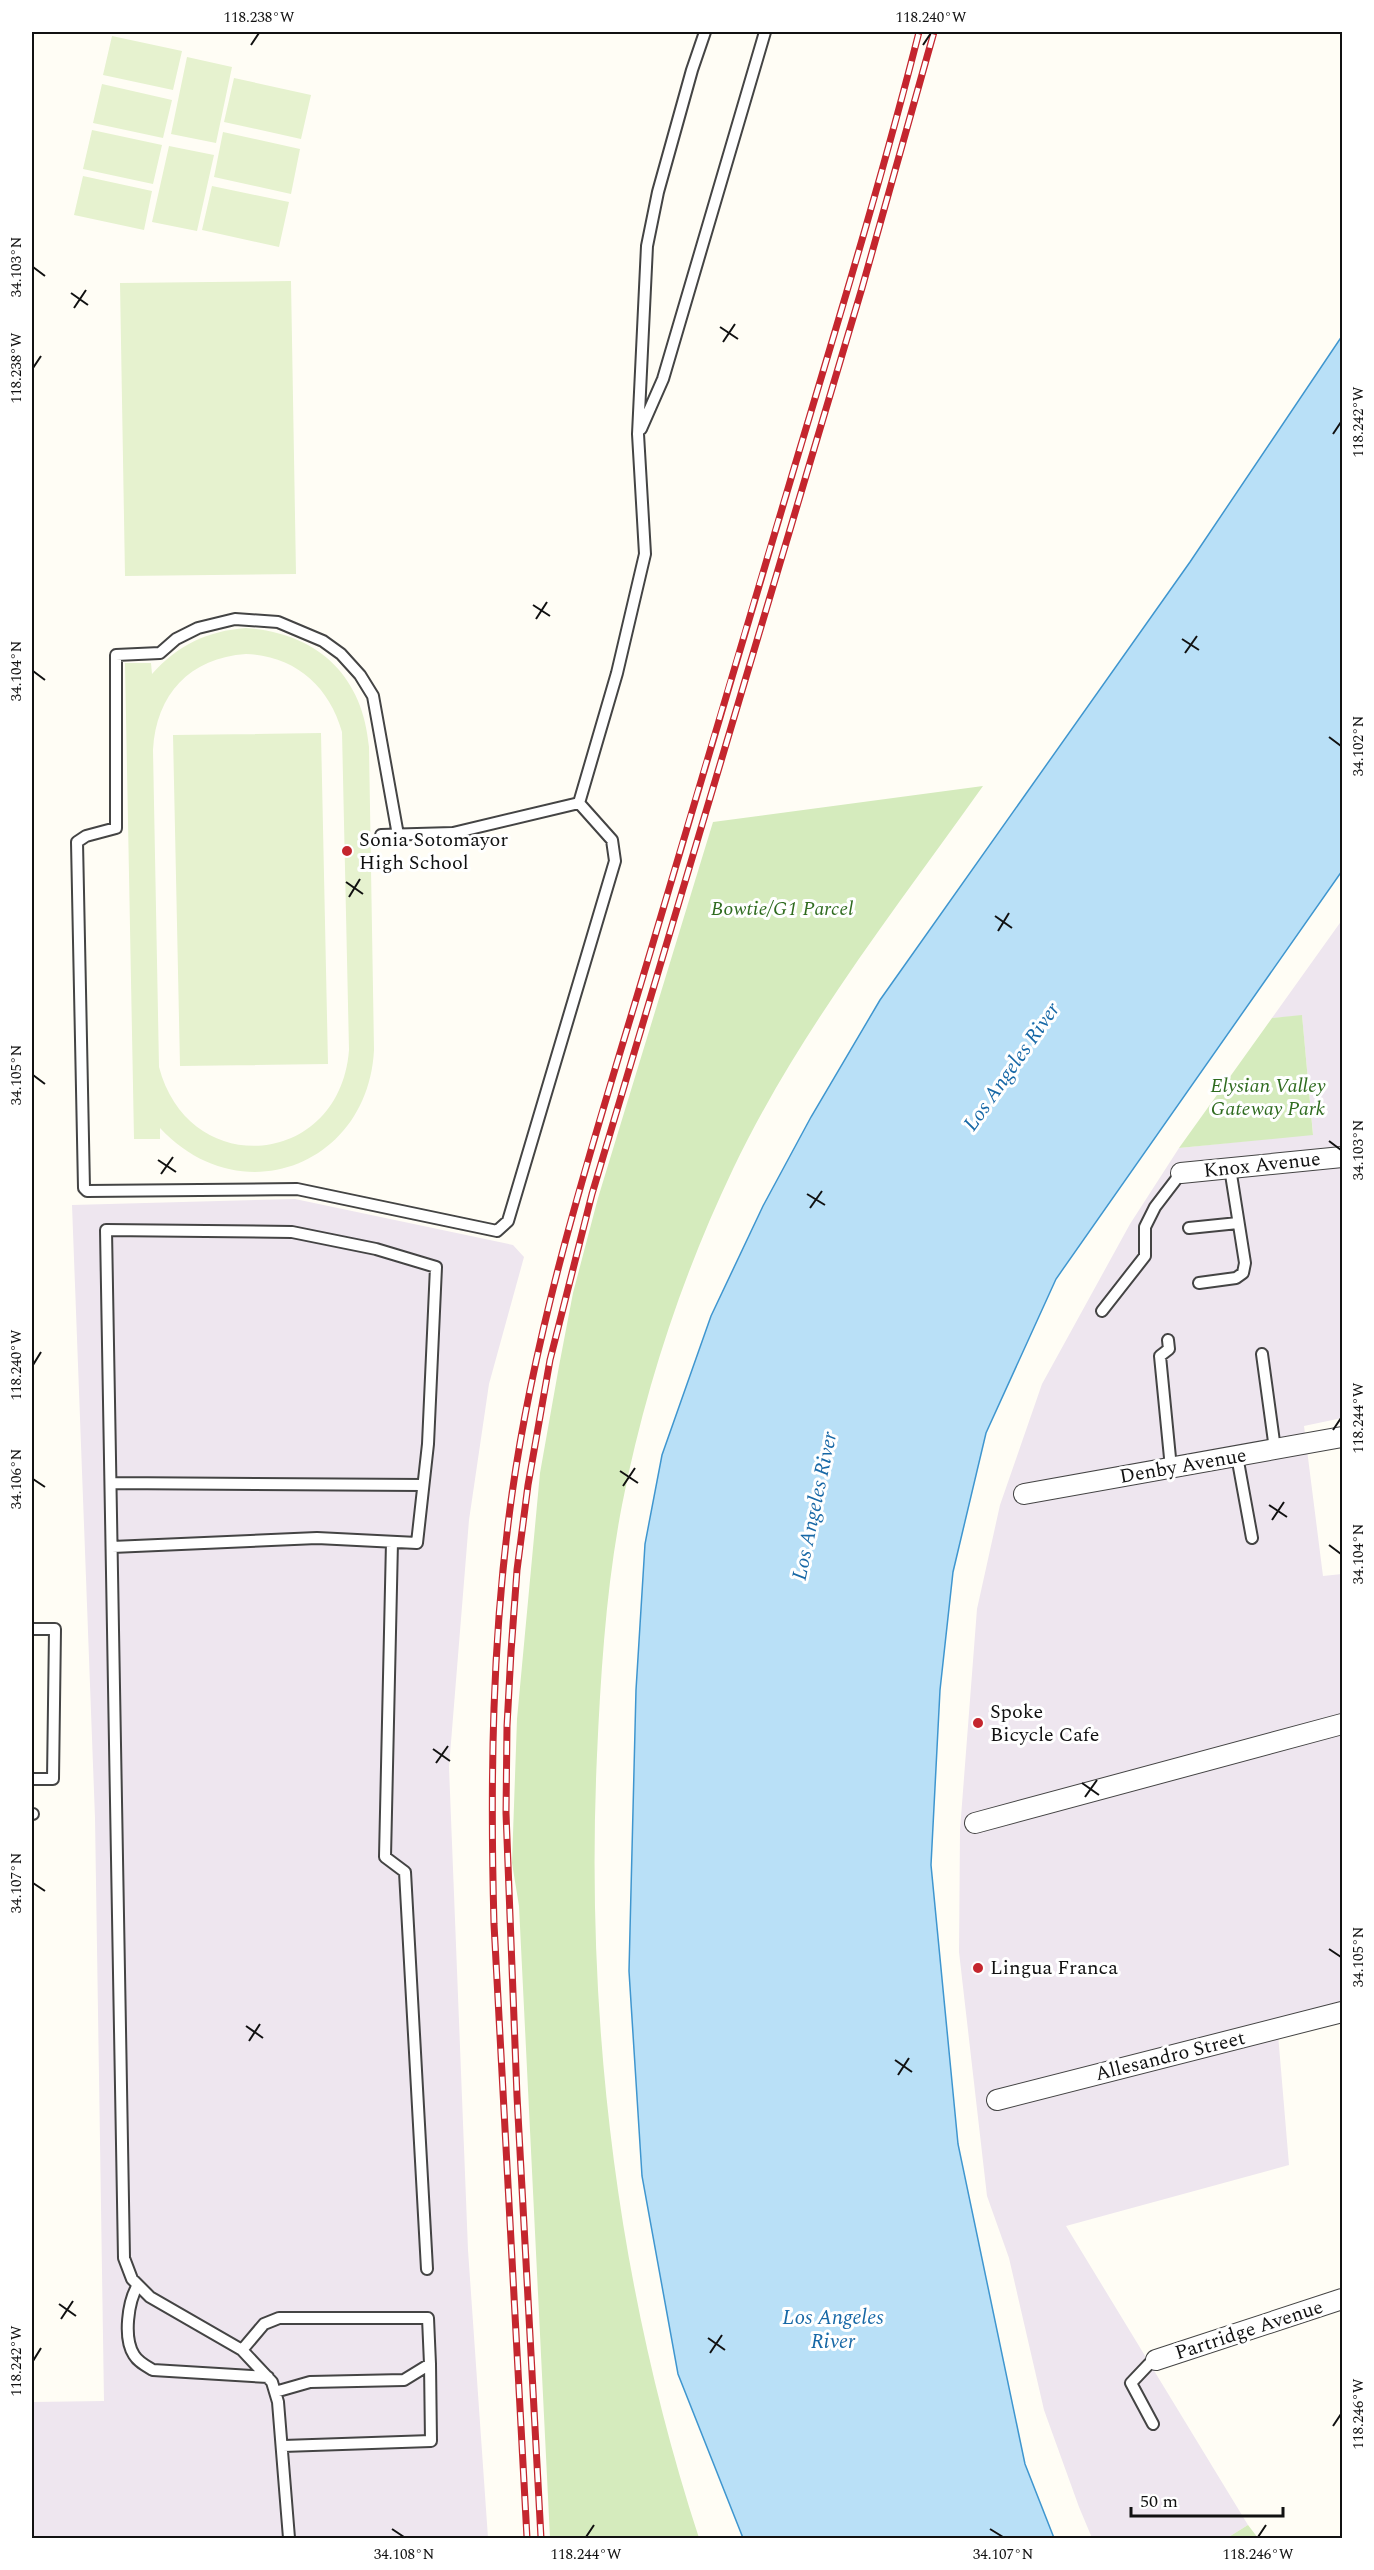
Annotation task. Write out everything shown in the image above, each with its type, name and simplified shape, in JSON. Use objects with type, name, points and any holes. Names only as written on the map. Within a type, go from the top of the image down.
[{"type":"street","name":"Knox Avenue","points":[[1181,1173],[1342,1157]]},
{"type":"street","name":"Denby Avenue","points":[[1024,1494],[1342,1437]]},
{"type":"street","points":[[975,1822],[1342,1724]]},
{"type":"street","name":"Allesandro Street","points":[[997,2100],[1342,2012]]},
{"type":"street","name":"Partridge Avenue","points":[[1156,2360],[1342,2299]]},
{"type":"lane","points":[[579,803],[617,673],[645,554],[638,434],[647,246],[658,192],[705,32]]},
{"type":"lane","points":[[638,434],[663,379],[765,32]]},
{"type":"lane","points":[[399,835],[373,696],[360,675],[341,654],[323,641],[278,622],[235,619],[198,628],[177,639],[160,653],[117,655],[116,828],[86,836],[77,842],[84,1188],[87,1191],[297,1189],[497,1231],[508,1221],[615,861],[612,840],[579,803]]},
{"type":"lane","points":[[381,835],[453,833],[579,803]]},
{"type":"lane","points":[[1199,1283],[1236,1278],[1244,1273],[1245,1263],[1230,1168]]},
{"type":"lane","points":[[1102,1311],[1145,1256],[1144,1227],[1155,1207],[1181,1173]]},
{"type":"lane","points":[[1189,1228],[1238,1223]]},
{"type":"lane","points":[[112,1547],[317,1538],[417,1543],[428,1444],[436,1267],[376,1249],[292,1232],[106,1230],[124,2258],[132,2279],[150,2297],[242,2350],[268,2377],[275,2392],[283,2446],[289,2538]]},
{"type":"lane","points":[[1168,1340],[1169,1349],[1160,1356],[1171,1468]]},
{"type":"lane","points":[[1262,1354],[1275,1449]]},
{"type":"lane","points":[[1237,1456],[1252,1538]]},
{"type":"lane","points":[[111,1483],[423,1485]]},
{"type":"lane","points":[[392,1542],[385,1857],[405,1872],[427,2269]]},
{"type":"lane","points":[[32,1629],[55,1629],[53,1779],[32,1779]]},
{"type":"lane","points":[[138,2285],[129,2307],[130,2346],[134,2356],[143,2365],[153,2370],[268,2377]]},
{"type":"lane","points":[[242,2350],[264,2324],[279,2318],[428,2318],[431,2441],[283,2446]]},
{"type":"lane","points":[[1153,2424],[1131,2383],[1156,2360]]},
{"type":"lane","points":[[275,2392],[310,2382],[404,2380],[430,2364]]},
{"type":"shaded area","points":[[1342,920],[1342,1418],[1304,1426],[1323,1576],[1342,1574],[1342,2017],[1278,2034],[1289,2165],[1066,2226],[1248,2525],[1227,2538],[1092,2538],[1044,2410],[1009,2258],[987,2196],[959,1952],[960,1830],[977,1609],[1000,1505],[1042,1384],[1130,1224],[1179,1148],[1313,1134],[1302,1016],[1272,1018]]},
{"type":"shaded area","points":[[295,1199],[513,1245],[524,1257],[489,1384],[469,1520],[449,1767],[468,2250],[488,2538],[32,2538],[32,2402],[104,2401],[95,1818],[72,1205]]},
{"type":"green space","points":[[112,36],[182,51],[173,90],[103,75]]},
{"type":"green space","points":[[187,57],[232,67],[216,143],[171,134]]},
{"type":"green space","points":[[234,78],[311,95],[301,139],[224,122]]},
{"type":"green space","points":[[102,84],[172,100],[163,138],[93,123]]},
{"type":"green space","points":[[92,130],[162,145],[153,184],[83,169]]},
{"type":"green space","points":[[223,132],[300,149],[291,194],[214,177]]},
{"type":"green space","points":[[169,146],[214,155],[197,231],[152,222]]},
{"type":"green space","points":[[83,176],[152,191],[144,230],[74,215]]},
{"type":"green space","points":[[212,186],[289,202],[279,247],[202,230]]},
{"type":"green space","points":[[291,281],[296,574],[125,576],[120,283]]},
{"type":"green space","points":[[246,628],[294,639],[315,649],[332,662],[346,679],[357,699],[365,721],[369,747],[374,1050],[366,1090],[349,1123],[325,1148],[295,1165],[261,1172],[226,1168],[192,1154],[160,1128],[160,1139],[134,1139],[125,663],[151,663],[152,674],[183,647],[206,636]],"holes":[[[246,654],[264,656],[294,667],[308,676],[328,701],[342,732],[349,1050],[339,1089],[320,1118],[293,1137],[262,1146],[230,1143],[200,1129],[175,1104],[159,1067],[153,750],[161,712],[169,696],[180,682],[193,671],[226,657]]]},
{"type":"green space","points":[[321,733],[328,1064],[180,1066],[173,735]]},
{"type":"green space","name":"Bowtie/G1 Parcel","points":[[983,786],[850,972],[788,1068],[759,1118],[733,1169],[697,1250],[667,1333],[631,1461],[616,1536],[600,1692],[595,1854],[596,1954],[602,2053],[613,2152],[628,2250],[647,2347],[671,2443],[699,2538],[550,2538],[519,1906],[512,1863],[517,1719],[540,1473],[573,1293],[598,1198],[713,822]]},
{"type":"green space","name":"Elysian Valley Gateway Park","points":[[1302,1015],[1313,1135],[1179,1148],[1272,1018]]},
{"type":"green space","points":[[1248,2525],[1258,2538],[1227,2538]]},
{"type":"water","name":"Los Angeles River","points":[[1342,336],[1342,871],[1056,1279],[986,1433],[953,1572],[940,1690],[931,1865],[958,2144],[1025,2464],[1054,2538],[743,2538],[678,2374],[642,2176],[629,1971],[636,1690],[645,1544],[662,1455],[711,1316],[763,1206],[811,1117],[880,1000],[1190,562]]},
{"type":"railway","points":[[527,2538],[493,1870],[496,1654],[512,1494],[537,1356],[571,1221],[861,244],[919,32]]},
{"type":"railway","points":[[541,2538],[517,2096],[506,1813],[511,1652],[517,1570],[528,1485],[550,1360],[592,1194],[862,288],[934,32]]},
{"type":"place","name":"Sonia Sotomayor High School","points":[[347,851]]},
{"type":"place","name":"Spoke Bicycle Cafe","points":[[978,1723]]},
{"type":"place","name":"Lingua Franca","points":[[978,1968]]}]
